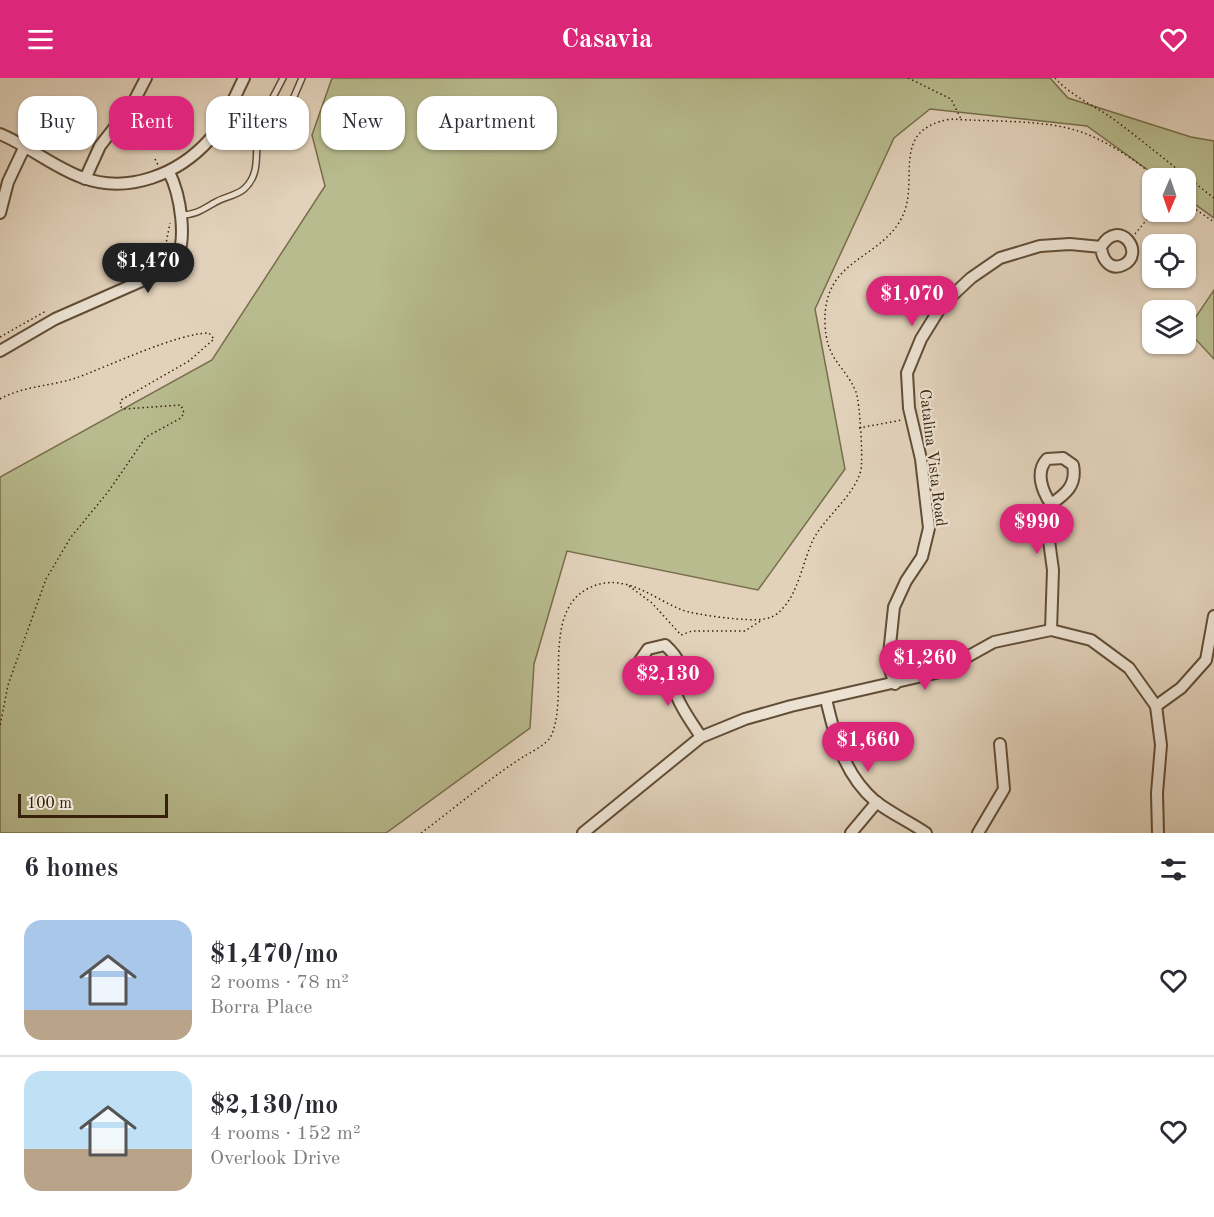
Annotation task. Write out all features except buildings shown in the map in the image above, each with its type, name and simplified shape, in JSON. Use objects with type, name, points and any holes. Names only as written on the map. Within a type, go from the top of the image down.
[{"type":"street","points":[[85,179],[100,146],[132,105],[146,78]]},
{"type":"street","points":[[31,150],[62,169],[85,179],[111,184],[142,182],[164,174],[193,156],[212,137],[244,78]]},
{"type":"street","points":[[0,134],[18,143]]},
{"type":"street","points":[[0,213],[8,182],[23,150]]},
{"type":"street","points":[[0,351],[55,319],[174,265],[179,248],[176,218],[180,202],[164,174]]},
{"type":"street","name":"Catalina Vista Road","points":[[895,684],[888,664],[894,607],[906,581],[922,557],[929,528],[921,459],[911,418],[907,373],[921,339],[942,305],[971,278],[1000,258],[1040,246],[1070,244],[1101,247],[1106,239],[1113,235],[1122,236],[1130,241]]},
{"type":"street","points":[[1101,247],[1102,258],[1110,265],[1120,266],[1129,261],[1133,251],[1130,241]]},
{"type":"street","points":[[1051,504],[1047,526],[1053,570],[1051,630]]},
{"type":"street","points":[[1156,706],[1210,662],[1214,616]]},
{"type":"street","points":[[583,833],[701,737],[745,719],[940,672],[994,642],[1051,630],[1091,640],[1129,668],[1156,706],[1161,745],[1157,793],[1158,833]]},
{"type":"street","points":[[675,691],[660,688],[641,678],[639,662],[648,649],[665,645],[678,657],[679,669],[675,691],[701,737]]},
{"type":"street","points":[[826,699],[836,742],[858,784],[877,802],[926,833]]},
{"type":"street","points":[[978,833],[1004,789],[1000,744]]},
{"type":"street","points":[[850,833],[877,802]]},
{"type":"lane","points":[[176,218],[194,215],[215,202],[243,190],[250,182],[258,160],[257,136],[260,125],[284,78]]},
{"type":"lane","points":[[294,96],[302,78]]},
{"type":"path","points":[[908,78],[951,99],[961,120]]},
{"type":"path","points":[[1055,78],[1063,87],[1096,107],[1158,152],[1214,198]]},
{"type":"path","points":[[628,585],[652,603],[681,634],[692,631],[745,631],[776,615],[786,606],[816,535],[854,486],[861,469],[856,393],[834,360],[827,342],[826,302],[842,272],[888,235],[900,221],[908,204],[908,158],[912,144],[922,131],[936,122],[961,120],[1058,127],[1081,132],[1107,144],[1142,168]]},
{"type":"path","points":[[155,159],[164,174]]},
{"type":"path","points":[[1196,210],[1214,222]]},
{"type":"path","points":[[160,261],[164,258],[176,218]]},
{"type":"path","points":[[1130,241],[1146,222]]},
{"type":"path","points":[[0,337],[48,310]]},
{"type":"path","points":[[0,399],[74,378],[169,344],[209,333],[213,336],[213,343],[202,352],[121,400],[120,406],[124,410],[171,405],[181,405],[184,410],[181,418],[146,437],[108,492],[81,524],[46,579],[8,686],[0,726]]},
{"type":"path","points":[[860,428],[911,418]]},
{"type":"path","points":[[421,833],[499,772],[549,740],[555,719],[558,653],[569,608],[578,594],[591,586],[628,585],[649,591],[683,610],[763,620]]},
{"type":"green space","points":[[332,78],[1050,78],[1068,98],[1191,137],[1214,141],[1214,218],[1196,205],[1196,168],[1145,168],[1087,126],[930,109],[894,138],[815,309],[845,469],[758,590],[567,551],[534,664],[530,728],[386,833],[0,833],[0,477],[212,360],[325,186],[312,135],[321,109],[321,150],[405,150],[405,96],[326,96]]},
{"type":"green space","points":[[1214,290],[1214,359],[1196,340],[1196,317]]}]
